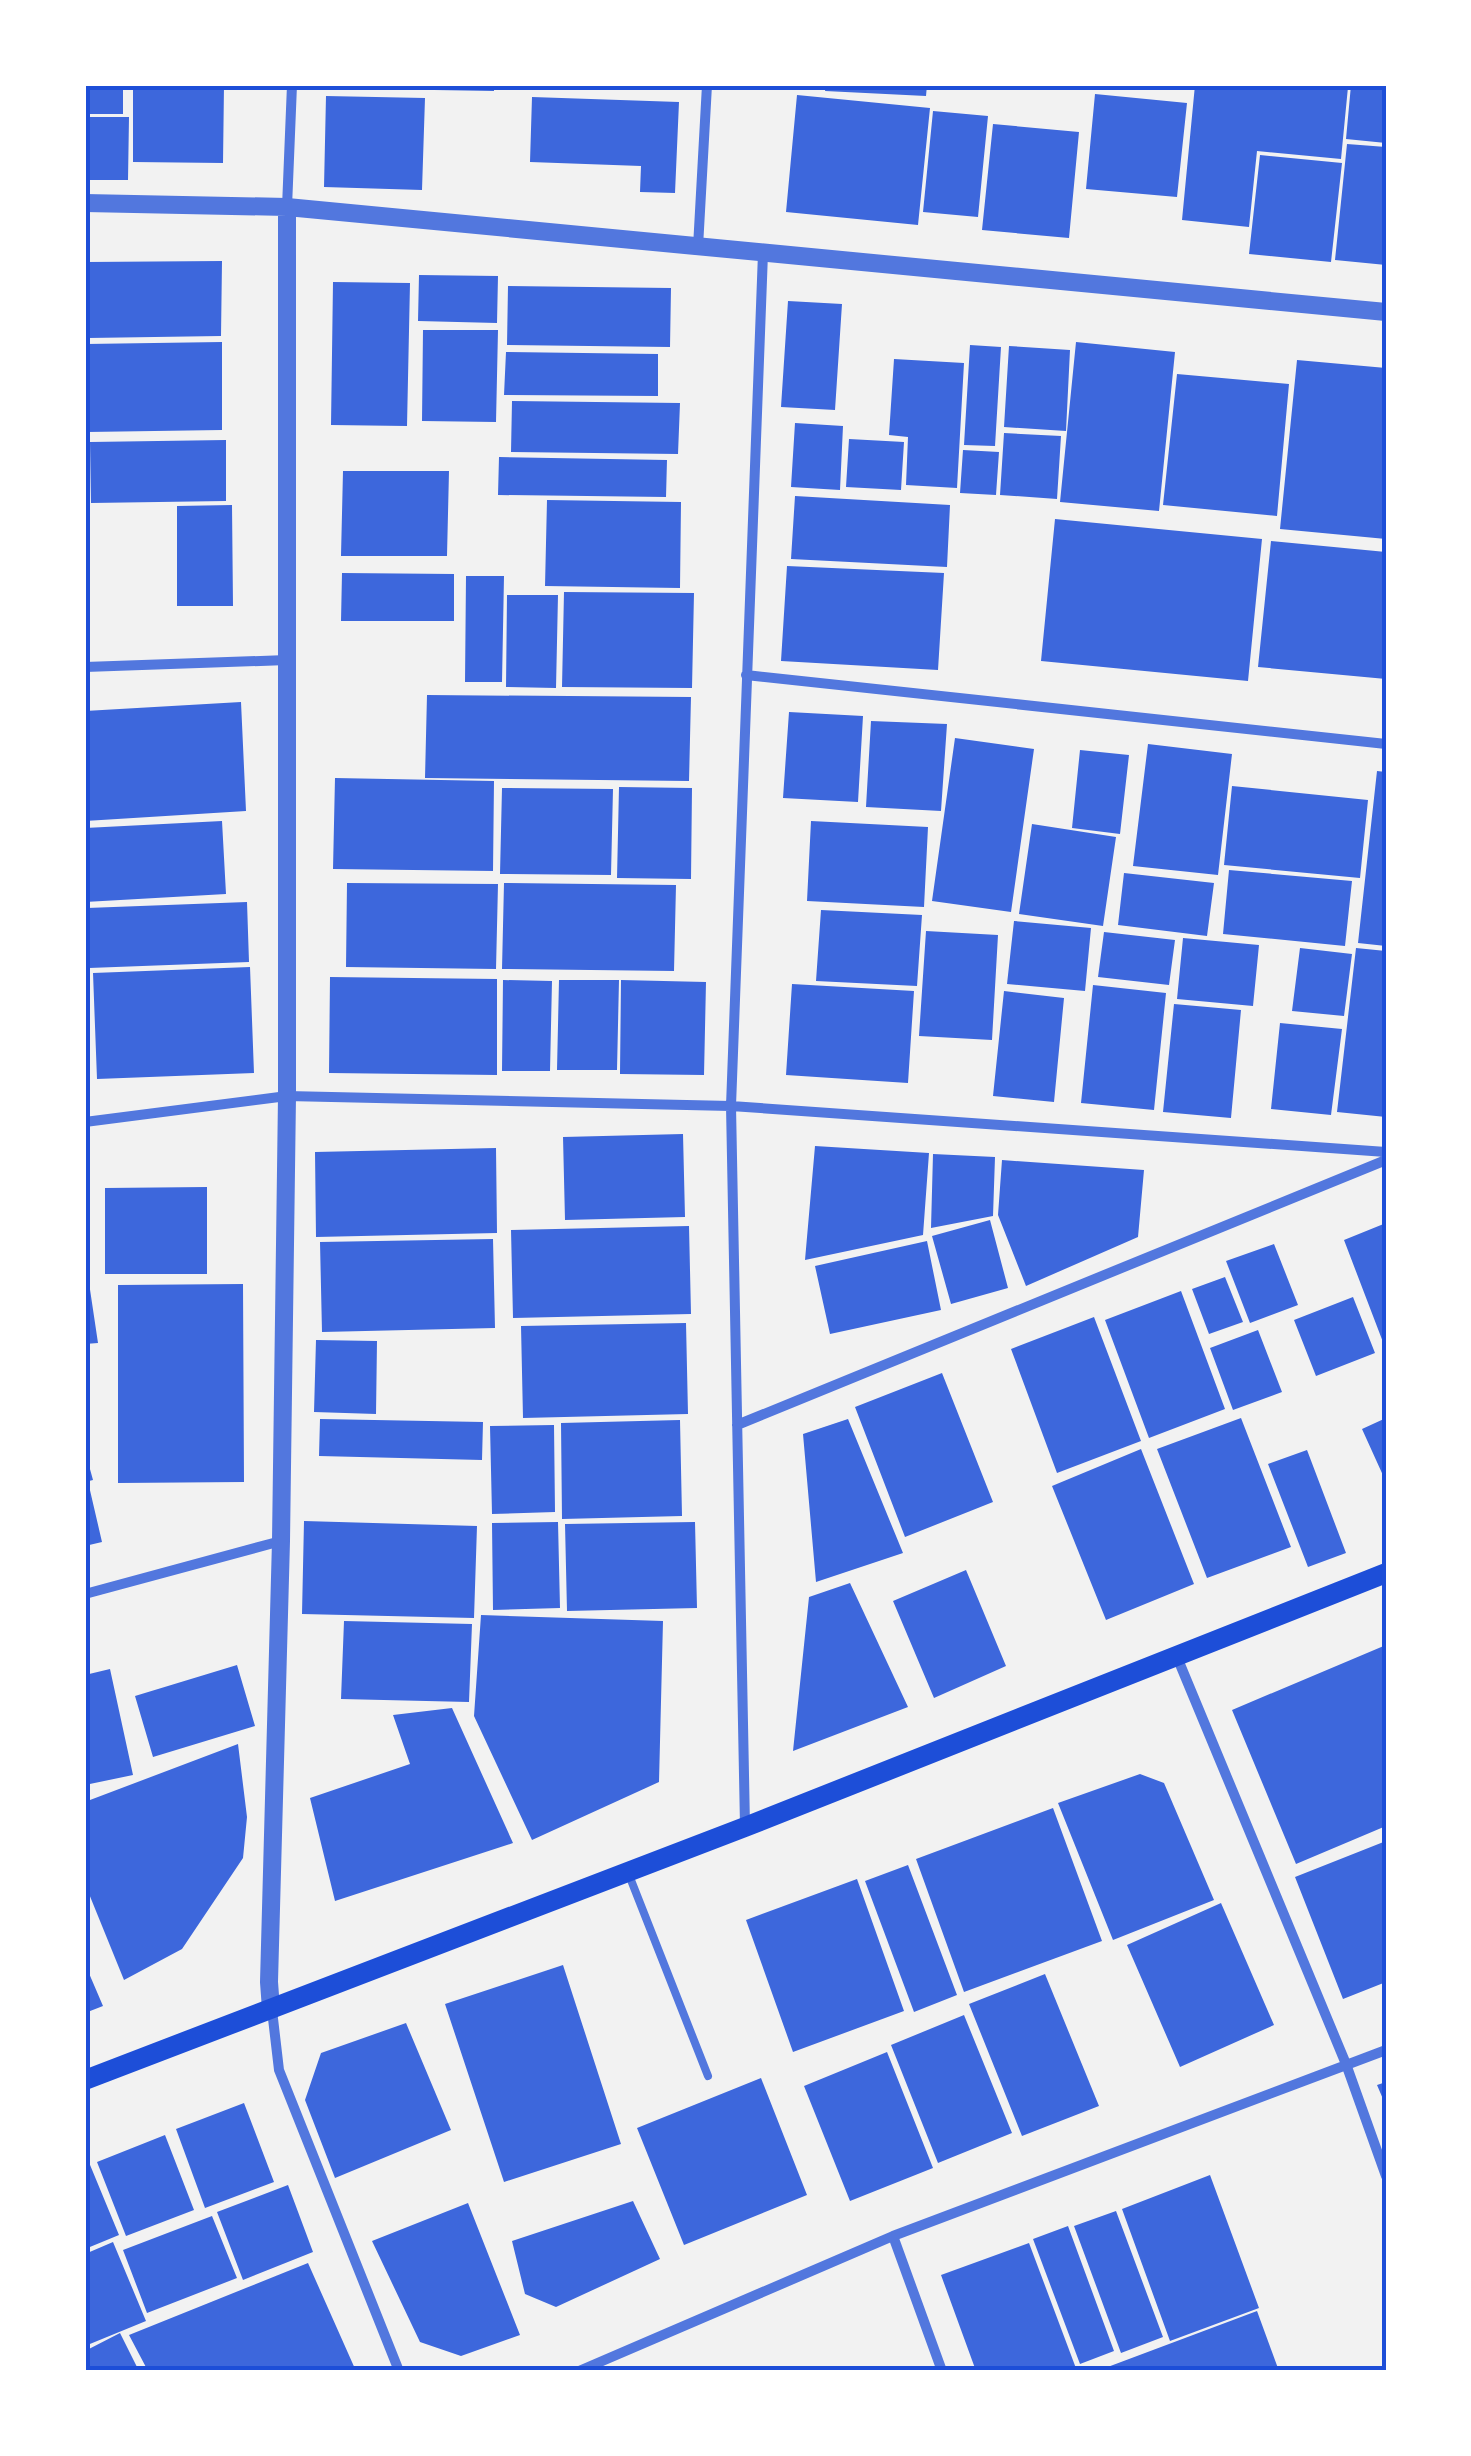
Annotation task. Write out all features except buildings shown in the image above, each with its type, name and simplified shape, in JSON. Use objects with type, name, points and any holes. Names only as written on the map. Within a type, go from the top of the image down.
[{"type":"main road","points":[[85,2080],[745,1827],[1386,1573]]},
{"type":"street","points":[[292,85],[288,207],[281,1542],[268,1982],[279,2070],[399,2371]]},
{"type":"street","points":[[698,247],[707,85]]},
{"type":"street","points":[[85,202],[288,207],[1386,312]]},
{"type":"street","points":[[745,1827],[731,1106],[763,253]]},
{"type":"street","points":[[85,667],[286,660]]},
{"type":"street","points":[[746,674],[1386,744]]},
{"type":"street","points":[[85,1122],[286,1096],[731,1106],[1386,1152]]},
{"type":"street","points":[[737,1425],[1386,1160]]},
{"type":"street","points":[[85,1594],[281,1542]]},
{"type":"street","points":[[1177,1656],[1346,2064],[1386,2176]]},
{"type":"street","points":[[579,2371],[893,2236],[1386,2050]]},
{"type":"street","points":[[893,2236],[942,2371]]},
{"type":"lane","points":[[628,1871],[708,2076]]}]
